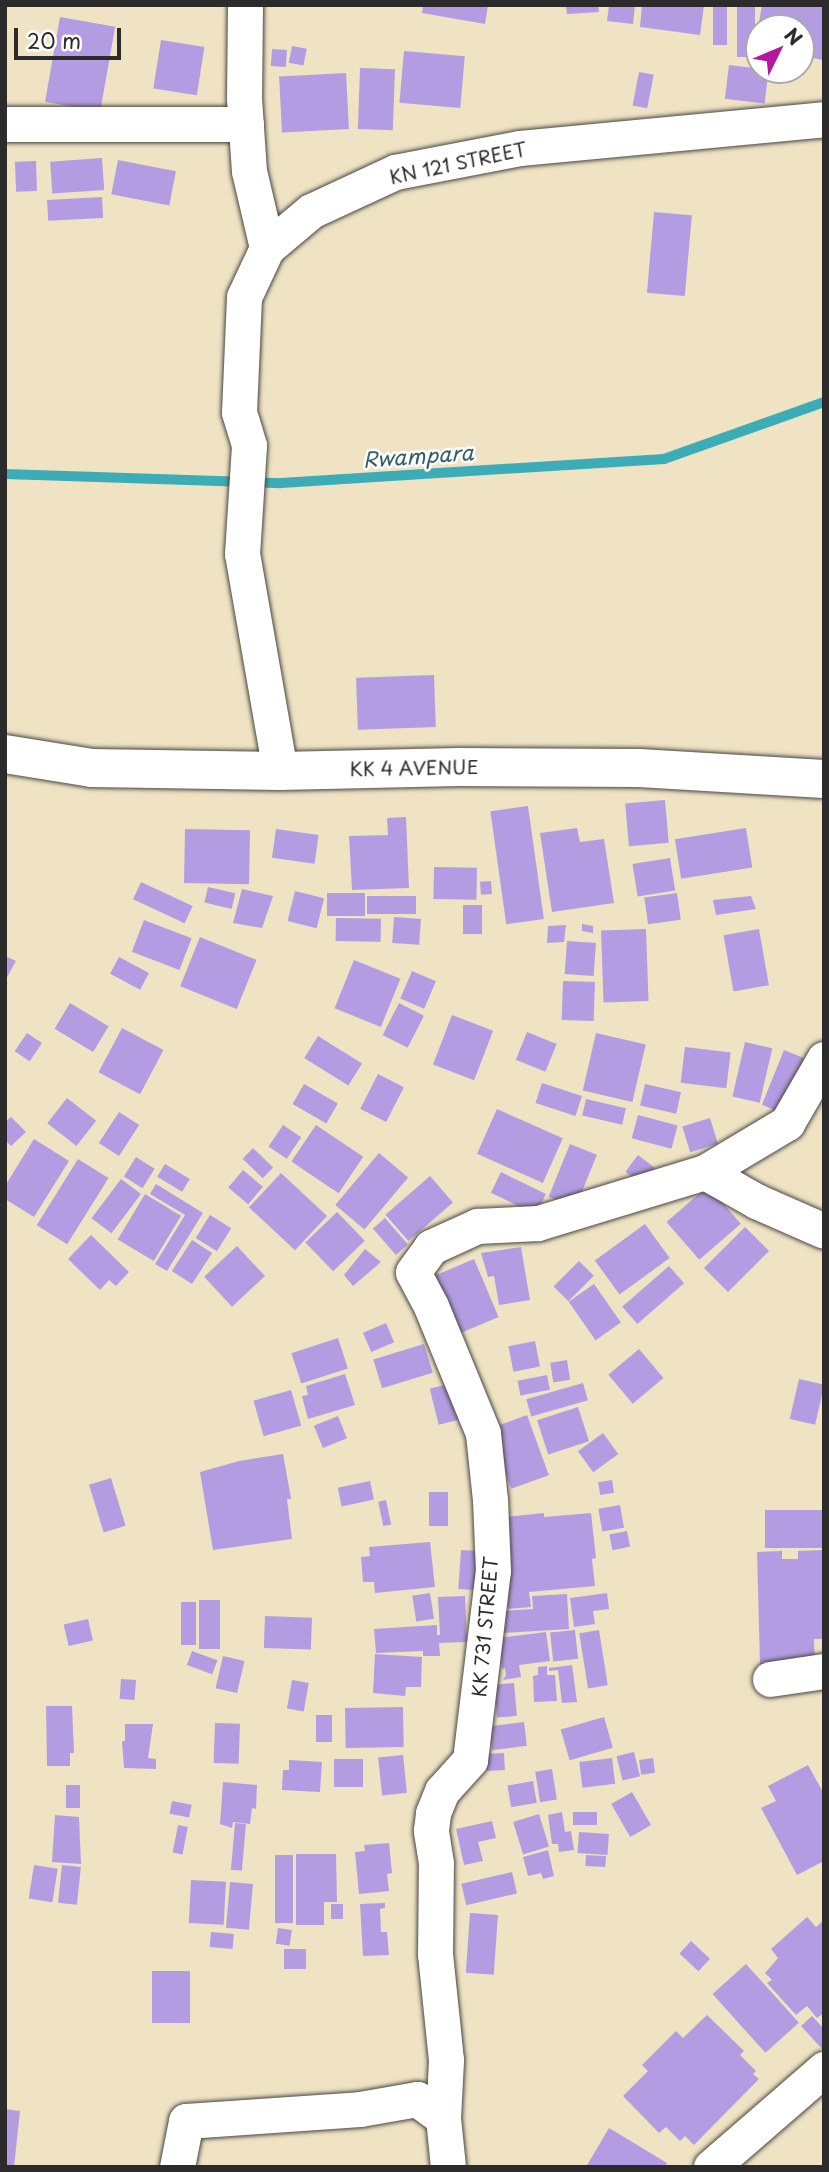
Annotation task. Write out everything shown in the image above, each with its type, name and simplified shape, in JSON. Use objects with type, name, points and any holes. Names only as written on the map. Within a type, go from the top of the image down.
[{"type":"main road","name":"KK 4 AVENUE","points":[[5,754],[92,768],[280,771],[459,767],[639,768],[824,779]]},
{"type":"street","points":[[244,5],[249,171],[267,248]]},
{"type":"street","name":"KN 121 STREET","points":[[280,771],[242,554],[249,445],[239,412],[244,297],[267,248],[311,211],[395,172],[520,148],[824,119]]},
{"type":"street","points":[[5,124],[246,124]]},
{"type":"street","name":"KK 731 STREET","points":[[443,2118],[446,2060],[435,1954],[436,1863],[431,1830],[433,1813],[442,1791],[470,1760],[493,1571],[490,1500],[483,1433],[431,1306],[413,1272],[431,1247],[477,1226],[538,1223],[705,1172],[787,1123],[824,1059]]},
{"type":"street","points":[[705,1172],[756,1201],[824,1231]]},
{"type":"street","points":[[770,1679],[824,1671]]},
{"type":"street","points":[[711,2167],[824,2069]]},
{"type":"street","points":[[177,2167],[186,2121],[360,2109],[417,2099],[443,2118],[448,2167]]},
{"type":"building","points":[[423,5],[488,5],[485,24],[422,13]]},
{"type":"building","points":[[566,5],[598,5],[599,12],[567,14]]},
{"type":"building","points":[[609,5],[635,5],[633,24],[607,21]]},
{"type":"building","points":[[642,5],[704,5],[700,35],[640,27]]},
{"type":"building","points":[[713,5],[727,5],[727,45],[713,45]]},
{"type":"building","points":[[737,5],[755,5],[755,14],[745,14],[745,57],[737,57]]},
{"type":"building","points":[[762,5],[824,5],[824,60],[815,58],[815,14],[760,14]]},
{"type":"building","points":[[60,17],[115,27],[100,111],[45,102]]},
{"type":"building","points":[[161,40],[204,47],[197,95],[153,88]]},
{"type":"building","points":[[292,46],[307,49],[303,66],[289,63]]},
{"type":"building","points":[[272,49],[287,50],[286,67],[271,66]]},
{"type":"building","points":[[404,51],[465,56],[460,108],[399,103]]},
{"type":"building","points":[[729,65],[745,67],[745,84],[767,84],[765,104],[725,99]]},
{"type":"building","points":[[360,68],[395,69],[393,130],[358,129]]},
{"type":"building","points":[[639,72],[654,75],[647,108],[633,105]]},
{"type":"building","points":[[346,73],[349,129],[282,132],[279,77]]},
{"type":"building","points":[[102,158],[104,190],[52,194],[50,162]]},
{"type":"building","points":[[118,160],[176,171],[169,206],[111,194]]},
{"type":"building","points":[[36,161],[37,191],[16,192],[15,162]]},
{"type":"building","points":[[102,197],[103,218],[48,221],[47,200]]},
{"type":"building","points":[[654,212],[692,215],[685,296],[647,293]]},
{"type":"building","points":[[434,675],[436,727],[358,730],[356,678]]},
{"type":"building","points":[[665,800],[669,843],[629,846],[625,803]]},
{"type":"building","points":[[528,806],[544,919],[506,924],[490,811]]},
{"type":"building","points":[[406,817],[409,888],[352,890],[349,836],[388,835],[387,818]]},
{"type":"building","points":[[577,828],[580,842],[604,839],[614,903],[552,912],[540,833]]},
{"type":"building","points":[[746,828],[752,868],[681,879],[675,839]]},
{"type":"building","points":[[185,829],[250,830],[249,884],[184,883]]},
{"type":"building","points":[[276,829],[319,835],[315,864],[272,858]]},
{"type":"building","points":[[670,858],[675,891],[638,897],[632,864]]},
{"type":"building","points":[[434,867],[477,868],[476,900],[433,899]]},
{"type":"building","points":[[491,881],[492,894],[481,895],[480,882]]},
{"type":"building","points":[[141,882],[193,906],[185,923],[133,899]]},
{"type":"building","points":[[208,887],[235,893],[232,909],[204,903]]},
{"type":"building","points":[[242,889],[273,896],[262,928],[233,923]]},
{"type":"building","points":[[295,891],[324,898],[317,928],[288,921]]},
{"type":"building","points":[[327,893],[365,893],[365,916],[327,916]]},
{"type":"building","points":[[677,893],[681,920],[648,924],[644,898]]},
{"type":"building","points":[[367,896],[416,896],[416,914],[367,914]]},
{"type":"building","points":[[751,896],[756,909],[716,915],[713,900]]},
{"type":"building","points":[[463,905],[482,905],[482,934],[463,934]]},
{"type":"building","points":[[394,917],[421,919],[419,945],[392,943]]},
{"type":"building","points":[[336,918],[381,919],[381,942],[336,941]]},
{"type":"building","points":[[144,920],[192,938],[179,970],[132,952]]},
{"type":"building","points":[[582,924],[593,926],[593,933],[582,931]]},
{"type":"building","points":[[566,925],[564,942],[547,943],[548,926]]},
{"type":"building","points":[[646,929],[649,1001],[604,1003],[601,931]]},
{"type":"building","points":[[759,929],[769,985],[733,991],[724,935]]},
{"type":"building","points":[[200,937],[257,960],[237,1009],[180,986]]},
{"type":"building","points":[[567,941],[596,943],[594,976],[565,974]]},
{"type":"building","points":[[5,956],[16,961],[5,981]]},
{"type":"building","points":[[119,957],[149,973],[140,990],[110,974]]},
{"type":"building","points":[[354,960],[400,979],[381,1027],[335,1008]]},
{"type":"building","points":[[412,971],[436,981],[424,1009],[400,999]]},
{"type":"building","points":[[563,981],[595,982],[594,1021],[562,1020]]},
{"type":"building","points":[[70,1003],[109,1026],[93,1052],[55,1029]]},
{"type":"building","points":[[399,1003],[424,1016],[408,1048],[383,1035]]},
{"type":"building","points":[[452,1015],[493,1031],[474,1080],[433,1064]]},
{"type":"building","points":[[122,1028],[163,1050],[140,1094],[99,1072]]},
{"type":"building","points":[[527,1032],[557,1044],[545,1072],[516,1060]]},
{"type":"building","points":[[27,1033],[42,1043],[30,1061],[15,1051]]},
{"type":"building","points":[[596,1033],[646,1044],[632,1102],[583,1090]]},
{"type":"building","points":[[318,1036],[362,1064],[348,1086],[304,1058]]},
{"type":"building","points":[[745,1042],[772,1048],[760,1103],[732,1097]]},
{"type":"building","points":[[685,1047],[731,1053],[726,1088],[681,1083]]},
{"type":"building","points":[[784,1050],[804,1058],[782,1113],[762,1105]]},
{"type":"building","points":[[378,1074],[404,1087],[386,1122],[360,1109]]},
{"type":"building","points":[[542,1083],[582,1096],[575,1116],[536,1103]]},
{"type":"building","points":[[304,1084],[338,1104],[326,1123],[292,1104]]},
{"type":"building","points":[[645,1084],[681,1092],[676,1114],[640,1105]]},
{"type":"building","points":[[67,1098],[96,1121],[76,1146],[47,1123]]},
{"type":"building","points":[[586,1099],[626,1108],[622,1125],[582,1116]]},
{"type":"building","points":[[497,1109],[563,1138],[543,1183],[477,1154]]},
{"type":"building","points":[[119,1112],[139,1125],[119,1156],[99,1143]]},
{"type":"building","points":[[638,1115],[678,1126],[671,1149],[632,1138]]},
{"type":"building","points":[[11,1117],[26,1132],[11,1146],[5,1140],[5,1122]]},
{"type":"building","points":[[710,1118],[718,1144],[690,1152],[682,1126]]},
{"type":"building","points":[[283,1125],[301,1137],[287,1159],[268,1147]]},
{"type":"building","points":[[316,1125],[363,1157],[339,1193],[291,1161]]},
{"type":"building","points":[[34,1139],[69,1161],[34,1217],[5,1199],[5,1186]]},
{"type":"building","points":[[570,1144],[597,1155],[576,1208],[549,1197]]},
{"type":"building","points":[[253,1148],[273,1167],[263,1178],[243,1159]]},
{"type":"building","points":[[379,1153],[408,1177],[364,1230],[335,1205]]},
{"type":"building","points":[[638,1155],[655,1168],[642,1184],[625,1172]]},
{"type":"building","points":[[136,1157],[155,1169],[142,1188],[124,1177]]},
{"type":"building","points":[[78,1159],[109,1178],[67,1244],[37,1225]]},
{"type":"building","points":[[165,1164],[190,1179],[182,1192],[157,1177]]},
{"type":"building","points":[[243,1170],[263,1187],[248,1204],[228,1188]]},
{"type":"building","points":[[501,1172],[546,1194],[536,1215],[491,1193]]},
{"type":"building","points":[[281,1173],[327,1216],[295,1250],[249,1207]]},
{"type":"building","points":[[430,1176],[453,1202],[408,1241],[385,1215]]},
{"type":"building","points":[[121,1179],[141,1194],[111,1233],[92,1218]]},
{"type":"building","points":[[156,1184],[203,1213],[167,1271],[155,1264],[185,1215],[150,1194]]},
{"type":"building","points":[[708,1186],[741,1224],[699,1260],[666,1222]]},
{"type":"building","points":[[145,1194],[181,1216],[154,1261],[118,1239]]},
{"type":"building","points":[[337,1212],[365,1241],[333,1271],[305,1243]]},
{"type":"building","points":[[210,1215],[231,1228],[217,1251],[196,1238]]},
{"type":"building","points":[[385,1218],[408,1244],[396,1255],[373,1228]]},
{"type":"building","points":[[645,1224],[670,1258],[620,1294],[595,1260]]},
{"type":"building","points":[[745,1227],[769,1251],[728,1292],[704,1268]]},
{"type":"building","points":[[91,1235],[129,1272],[116,1286],[109,1280],[100,1290],[68,1259]]},
{"type":"building","points":[[192,1240],[212,1253],[192,1284],[172,1271]]},
{"type":"building","points":[[237,1246],[265,1276],[232,1307],[204,1277]]},
{"type":"building","points":[[521,1247],[530,1300],[499,1305],[494,1276],[488,1277],[481,1253]]},
{"type":"building","points":[[365,1249],[381,1262],[353,1286],[344,1275]]},
{"type":"building","points":[[474,1259],[499,1317],[457,1335],[433,1277]]},
{"type":"building","points":[[579,1261],[594,1276],[568,1301],[554,1286]]},
{"type":"building","points":[[669,1266],[684,1283],[637,1324],[622,1307]]},
{"type":"building","points":[[594,1284],[621,1323],[596,1340],[569,1302]]},
{"type":"building","points":[[386,1323],[394,1342],[371,1352],[363,1333]]},
{"type":"building","points":[[338,1338],[348,1368],[301,1384],[291,1353]]},
{"type":"building","points":[[535,1341],[540,1367],[513,1372],[508,1346]]},
{"type":"building","points":[[424,1344],[433,1373],[382,1388],[373,1359]]},
{"type":"building","points":[[639,1349],[663,1378],[633,1404],[608,1375]]},
{"type":"building","points":[[567,1360],[570,1380],[553,1382],[550,1363]]},
{"type":"building","points":[[345,1374],[355,1405],[308,1419],[302,1396],[308,1395],[306,1386]]},
{"type":"building","points":[[547,1375],[550,1390],[520,1395],[518,1381]]},
{"type":"building","points":[[799,1379],[824,1385],[815,1425],[790,1419]]},
{"type":"building","points":[[453,1383],[462,1419],[439,1425],[430,1389]]},
{"type":"building","points":[[583,1383],[588,1400],[531,1417],[526,1399]]},
{"type":"building","points":[[291,1390],[301,1426],[264,1436],[254,1401]]},
{"type":"building","points":[[578,1407],[589,1441],[548,1455],[537,1420]]},
{"type":"building","points":[[527,1415],[549,1475],[511,1489],[489,1429]]},
{"type":"building","points":[[338,1416],[347,1438],[323,1448],[314,1426]]},
{"type":"building","points":[[603,1433],[618,1454],[593,1472],[578,1451]]},
{"type":"building","points":[[283,1454],[291,1499],[287,1499],[292,1539],[213,1550],[200,1472],[239,1461]]},
{"type":"building","points":[[111,1478],[126,1526],[104,1533],[89,1485]]},
{"type":"building","points":[[612,1480],[614,1493],[600,1495],[598,1482]]},
{"type":"building","points":[[370,1481],[374,1500],[342,1506],[338,1488]]},
{"type":"building","points":[[429,1492],[448,1492],[448,1526],[429,1526]]},
{"type":"building","points":[[386,1500],[391,1524],[383,1526],[378,1502]]},
{"type":"building","points":[[620,1505],[624,1528],[602,1531],[598,1509]]},
{"type":"building","points":[[765,1510],[824,1510],[824,1548],[765,1548]]},
{"type":"building","points":[[544,1513],[544,1517],[591,1513],[596,1558],[592,1559],[595,1586],[529,1592],[531,1607],[508,1609],[506,1581],[510,1580],[505,1517]]},
{"type":"building","points":[[627,1531],[630,1547],[612,1550],[609,1534]]},
{"type":"building","points":[[430,1542],[435,1587],[375,1593],[374,1582],[363,1582],[361,1557],[370,1556],[369,1547]]},
{"type":"building","points":[[461,1550],[477,1551],[474,1590],[458,1589]]},
{"type":"building","points":[[824,1550],[824,1639],[814,1639],[815,1664],[760,1665],[757,1552],[782,1551],[782,1559],[798,1559],[798,1551]]},
{"type":"building","points":[[430,1593],[434,1619],[416,1621],[412,1596]]},
{"type":"building","points":[[607,1593],[609,1609],[593,1611],[595,1624],[574,1627],[570,1598]]},
{"type":"building","points":[[567,1594],[569,1629],[502,1633],[501,1611],[533,1609],[532,1596]]},
{"type":"building","points":[[465,1596],[467,1642],[439,1643],[440,1656],[423,1656],[423,1651],[376,1653],[374,1629],[437,1625],[437,1635],[440,1635],[438,1597]]},
{"type":"building","points":[[199,1600],[220,1600],[220,1649],[199,1649]]},
{"type":"building","points":[[181,1602],[196,1602],[196,1645],[181,1645]]},
{"type":"building","points":[[265,1616],[312,1618],[311,1650],[264,1648]]},
{"type":"building","points":[[88,1619],[93,1640],[69,1646],[64,1625]]},
{"type":"building","points":[[575,1630],[578,1659],[553,1661],[550,1633]]},
{"type":"building","points":[[599,1630],[608,1685],[588,1688],[579,1633]]},
{"type":"building","points":[[546,1632],[550,1661],[519,1665],[521,1677],[503,1680],[506,1675],[505,1668],[502,1669],[498,1638]]},
{"type":"building","points":[[192,1651],[217,1660],[212,1674],[187,1665]]},
{"type":"building","points":[[375,1654],[422,1657],[421,1687],[406,1687],[405,1696],[373,1693]]},
{"type":"building","points":[[223,1656],[244,1661],[237,1693],[216,1688]]},
{"type":"building","points":[[572,1665],[577,1702],[562,1703],[558,1670],[549,1671],[549,1668]]},
{"type":"building","points":[[547,1666],[547,1675],[555,1675],[557,1701],[534,1702],[533,1676],[538,1675],[538,1667]]},
{"type":"building","points":[[121,1679],[136,1680],[135,1700],[120,1699]]},
{"type":"building","points":[[292,1680],[309,1683],[304,1712],[287,1709]]},
{"type":"building","points":[[514,1683],[517,1716],[497,1718],[494,1685]]},
{"type":"building","points":[[46,1706],[72,1706],[74,1753],[70,1753],[70,1766],[47,1766]]},
{"type":"building","points":[[403,1707],[404,1747],[346,1748],[345,1708]]},
{"type":"building","points":[[316,1715],[332,1715],[332,1742],[316,1742]]},
{"type":"building","points":[[604,1717],[613,1748],[570,1760],[561,1729]]},
{"type":"building","points":[[524,1722],[527,1746],[492,1750],[489,1726]]},
{"type":"building","points":[[215,1723],[240,1724],[239,1764],[214,1763]]},
{"type":"building","points":[[125,1724],[153,1724],[148,1758],[156,1759],[156,1769],[124,1768],[122,1741],[125,1741]]},
{"type":"building","points":[[634,1752],[640,1776],[623,1781],[617,1756]]},
{"type":"building","points":[[504,1753],[505,1770],[487,1771],[486,1754]]},
{"type":"building","points":[[403,1755],[407,1793],[382,1795],[378,1758]]},
{"type":"building","points":[[612,1758],[615,1784],[582,1788],[579,1762]]},
{"type":"building","points":[[653,1758],[655,1773],[641,1775],[639,1760]]},
{"type":"building","points":[[334,1759],[363,1759],[363,1787],[334,1787]]},
{"type":"building","points":[[289,1760],[322,1762],[320,1792],[282,1790],[283,1770],[289,1770]]},
{"type":"building","points":[[808,1765],[824,1794],[824,1861],[797,1875],[761,1808],[776,1801],[768,1786]]},
{"type":"building","points":[[552,1769],[557,1800],[540,1802],[535,1772]]},
{"type":"building","points":[[533,1781],[537,1803],[511,1807],[507,1786]]},
{"type":"building","points":[[223,1782],[257,1785],[256,1809],[252,1808],[250,1824],[233,1822],[232,1828],[220,1824]]},
{"type":"building","points":[[66,1785],[80,1785],[80,1808],[66,1808]]},
{"type":"building","points":[[632,1792],[651,1825],[630,1837],[611,1804]]},
{"type":"building","points":[[172,1801],[192,1805],[189,1818],[170,1814]]},
{"type":"building","points":[[562,1812],[565,1832],[571,1831],[574,1850],[559,1852],[558,1844],[552,1844],[548,1815]]},
{"type":"building","points":[[573,1812],[597,1812],[597,1825],[573,1825]]},
{"type":"building","points":[[539,1814],[549,1847],[523,1854],[513,1822]]},
{"type":"building","points":[[55,1815],[79,1817],[81,1864],[52,1862]]},
{"type":"building","points":[[492,1821],[496,1838],[478,1842],[483,1861],[464,1865],[456,1829]]},
{"type":"building","points":[[235,1823],[246,1824],[242,1871],[231,1870]]},
{"type":"building","points":[[178,1825],[188,1827],[182,1854],[173,1852]]},
{"type":"building","points":[[579,1832],[609,1834],[607,1855],[578,1853]]},
{"type":"building","points":[[389,1843],[392,1873],[387,1874],[389,1891],[359,1894],[355,1852],[365,1851],[364,1845]]},
{"type":"building","points":[[548,1850],[554,1876],[543,1879],[541,1873],[528,1876],[523,1857]]},
{"type":"building","points":[[296,1854],[336,1854],[337,1902],[324,1902],[324,1925],[296,1925]]},
{"type":"building","points":[[275,1855],[293,1855],[293,1923],[275,1923]]},
{"type":"building","points":[[586,1855],[606,1856],[605,1867],[585,1866]]},
{"type":"building","points":[[34,1865],[58,1869],[52,1902],[29,1899]]},
{"type":"building","points":[[62,1865],[81,1867],[77,1905],[58,1903]]},
{"type":"building","points":[[512,1872],[517,1893],[466,1905],[461,1884]]},
{"type":"building","points":[[191,1880],[226,1882],[224,1925],[189,1923]]},
{"type":"building","points":[[230,1882],[253,1884],[249,1930],[226,1928]]},
{"type":"building","points":[[385,1903],[385,1908],[380,1909],[381,1932],[387,1932],[389,1955],[363,1956],[360,1904]]},
{"type":"building","points":[[331,1904],[343,1904],[343,1919],[331,1919]]},
{"type":"building","points":[[470,1913],[498,1915],[494,1975],[466,1973]]},
{"type":"building","points":[[807,1917],[816,1927],[824,1920],[824,2013],[817,2018],[807,2006],[796,2015],[767,1983],[772,1980],[765,1973],[778,1958],[771,1949]]},
{"type":"building","points":[[278,1928],[292,1930],[290,1946],[276,1944]]},
{"type":"building","points":[[211,1932],[234,1934],[233,1949],[210,1947]]},
{"type":"building","points":[[691,1941],[710,1959],[698,1971],[679,1953]]},
{"type":"building","points":[[284,1949],[306,1949],[306,1969],[284,1969]]},
{"type":"building","points":[[746,1964],[799,2023],[765,2053],[713,1994]]},
{"type":"building","points":[[152,1971],[190,1971],[190,2023],[152,2023]]},
{"type":"building","points":[[707,2015],[744,2051],[740,2055],[756,2071],[753,2074],[759,2079],[694,2145],[685,2136],[680,2141],[666,2127],[659,2133],[623,2096],[648,2071],[642,2065],[676,2031],[683,2038]]},
{"type":"building","points":[[812,2016],[824,2029],[824,2051],[801,2026]]},
{"type":"building","points":[[5,2109],[20,2111],[14,2167],[5,2167]]},
{"type":"building","points":[[609,2128],[667,2163],[665,2167],[586,2167]]},
{"type":"waterway","name":"Rwampara","points":[[5,474],[281,483],[664,459],[824,402]]}]
